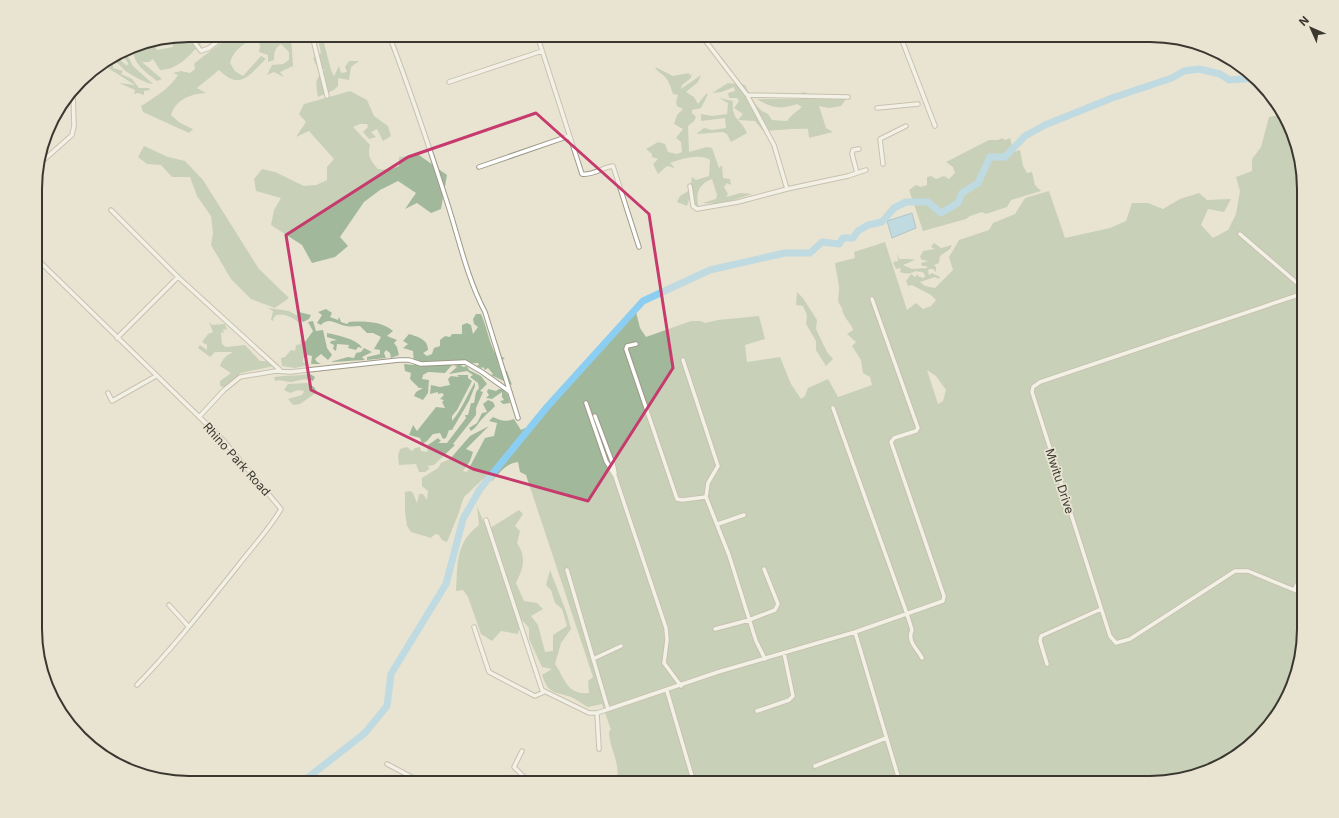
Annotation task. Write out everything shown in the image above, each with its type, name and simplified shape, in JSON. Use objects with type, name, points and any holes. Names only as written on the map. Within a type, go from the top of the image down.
[{"type":"street","points":[[194,42],[201,52],[217,42]]},
{"type":"street","points":[[314,42],[327,96]]},
{"type":"street","points":[[392,42],[414,102],[468,272],[485,312],[518,418]]},
{"type":"street","points":[[539,42],[582,174],[586,175],[606,167],[614,166],[639,247]]},
{"type":"street","points":[[706,42],[747,95],[774,145],[787,189]]},
{"type":"street","points":[[903,42],[935,126]]},
{"type":"street","points":[[449,82],[542,51]]},
{"type":"street","points":[[747,95],[848,97]]},
{"type":"street","points":[[45,159],[72,135],[74,126],[73,98]]},
{"type":"street","points":[[877,108],[918,104]]},
{"type":"street","points":[[883,164],[880,139],[906,126]]},
{"type":"street","points":[[479,167],[569,136]]},
{"type":"street","points":[[857,173],[852,154],[853,150],[859,149]]},
{"type":"street","points":[[690,186],[694,206],[697,209],[738,202],[866,170]]},
{"type":"street","points":[[111,210],[178,277],[280,370]]},
{"type":"street","points":[[1240,234],[1297,282]]},
{"type":"street","name":"Rhino Park Road","points":[[42,264],[224,441],[281,509],[273,523],[161,660],[137,685]]},
{"type":"street","points":[[117,338],[178,277]]},
{"type":"street","name":"Mwitu Drive","points":[[1297,295],[1040,382],[1034,387],[1033,394],[1101,609],[1110,636],[1116,643],[1130,638],[1235,571],[1248,571],[1297,591]]},
{"type":"street","points":[[486,520],[535,671],[544,692],[589,713],[597,713],[681,686],[718,672],[855,632],[940,603],[945,599],[891,442],[894,438],[916,431],[918,428],[872,299]]},
{"type":"street","points":[[636,344],[627,346],[626,349],[677,499],[682,500],[706,496]]},
{"type":"street","points":[[199,418],[236,379],[244,375],[280,370],[290,372],[399,360],[409,360],[421,364],[466,362],[510,393]]},
{"type":"street","points":[[683,360],[718,466],[708,483],[706,496],[718,524],[756,641],[765,659]]},
{"type":"street","points":[[108,393],[112,401],[156,376]]},
{"type":"street","points":[[586,403],[606,461],[615,476],[666,628],[667,640],[664,663],[681,686]]},
{"type":"street","points":[[833,408],[907,614],[912,630],[910,636],[912,644],[922,658]]},
{"type":"street","points":[[595,416],[614,464],[615,476]]},
{"type":"street","points":[[718,524],[744,515]]},
{"type":"street","points":[[715,629],[749,620],[773,611],[777,606],[764,569]]},
{"type":"street","points":[[567,570],[608,709]]},
{"type":"street","points":[[1294,590],[1297,584]]},
{"type":"street","points":[[169,605],[188,626]]},
{"type":"street","points":[[1047,664],[1040,640],[1041,636],[1101,609]]},
{"type":"street","points":[[474,627],[489,672],[533,695],[539,695],[544,692]]},
{"type":"street","points":[[855,632],[898,776]]},
{"type":"street","points":[[593,659],[621,646]]},
{"type":"street","points":[[757,711],[789,700],[793,696],[784,653]]},
{"type":"street","points":[[666,691],[692,776]]},
{"type":"street","points":[[597,713],[599,749]]},
{"type":"street","points":[[815,766],[886,738]]},
{"type":"street","points":[[522,750],[514,767],[523,776]]},
{"type":"street","points":[[387,764],[410,776]]},
{"type":"highlighted area","points":[[536,113],[649,214],[673,368],[588,501],[473,469],[311,390],[286,235],[408,157]]},
{"type":"green space","points":[[202,42],[178,65],[166,69],[160,70],[153,59],[149,62],[142,62],[162,79],[157,81],[140,66],[133,53],[155,46],[157,50],[173,47],[172,43]]},
{"type":"green space","points":[[223,42],[248,42],[238,49],[232,57],[230,63],[235,71],[243,76],[261,56],[266,59],[249,75],[239,80],[226,76],[219,70],[197,88],[206,93],[190,96],[180,101],[176,105],[171,115],[180,123],[193,129],[189,133],[143,112],[141,106],[151,100],[175,80],[178,75],[173,73],[181,71],[190,73],[195,69],[194,64],[197,61]]},
{"type":"green space","points":[[259,42],[291,42],[293,66],[280,72],[284,77],[274,72],[267,75],[272,65],[283,64],[289,60],[289,52],[281,44],[275,50],[274,60],[268,62],[268,55],[259,52]]},
{"type":"green space","points":[[319,42],[324,42],[334,76],[339,66],[341,73],[347,72],[345,67],[349,61],[359,61],[351,67],[349,80],[338,78],[338,86],[334,90],[318,97],[316,85],[317,79],[325,70],[316,65],[313,58],[321,53]]},
{"type":"green space","points":[[127,56],[133,66],[153,84],[133,76],[116,62],[120,59],[127,66],[128,63],[124,57]]},
{"type":"green space","points":[[112,64],[113,68],[123,71],[121,74],[132,79],[139,88],[149,88],[150,90],[144,91],[144,95],[138,93],[134,94],[135,90],[119,83],[135,85],[108,67]]},
{"type":"green space","points":[[655,67],[673,76],[689,73],[690,76],[692,73],[691,78],[682,85],[681,89],[701,75],[698,82],[686,92],[694,97],[698,104],[706,94],[708,94],[701,108],[692,110],[692,113],[696,117],[688,126],[689,152],[707,147],[712,148],[719,168],[722,165],[723,178],[730,179],[731,185],[727,183],[724,187],[728,194],[726,197],[741,193],[752,194],[721,204],[702,203],[716,199],[717,195],[712,179],[707,181],[699,190],[697,199],[699,208],[693,204],[691,193],[687,206],[677,202],[680,196],[690,190],[692,177],[696,180],[709,176],[710,160],[701,157],[691,157],[670,163],[675,168],[667,166],[658,174],[653,164],[658,159],[652,157],[652,154],[646,149],[658,142],[665,144],[668,152],[677,154],[682,152],[681,142],[676,138],[683,129],[674,124],[677,115],[683,109],[677,106],[676,102],[678,95],[673,94],[665,76],[657,71]]},
{"type":"green space","points":[[728,83],[745,85],[757,106],[768,114],[772,120],[787,121],[802,107],[797,104],[786,107],[776,107],[757,99],[800,99],[802,92],[807,93],[807,99],[812,99],[817,95],[822,98],[839,94],[849,95],[841,106],[829,108],[819,106],[826,128],[833,132],[809,138],[808,129],[763,131],[755,121],[738,120],[743,114],[734,108],[739,101],[737,98],[729,98],[728,93],[735,91],[734,87],[721,92],[712,93]]},
{"type":"green space","points":[[350,91],[367,100],[374,116],[388,126],[391,136],[383,141],[377,129],[371,132],[376,137],[369,139],[363,132],[368,127],[367,124],[360,124],[353,127],[370,145],[369,155],[373,163],[378,169],[389,170],[399,166],[399,157],[419,155],[447,175],[441,209],[431,213],[417,203],[405,209],[416,193],[398,181],[380,190],[364,202],[340,237],[348,246],[335,257],[312,263],[302,245],[271,225],[274,210],[281,198],[256,191],[254,179],[262,169],[275,172],[304,186],[316,185],[327,180],[327,167],[334,159],[309,131],[296,137],[306,122],[299,114],[304,104]]},
{"type":"green space","points":[[719,98],[733,101],[735,116],[745,128],[747,133],[731,142],[727,134],[723,132],[696,134],[704,128],[712,130],[726,128],[725,118],[701,121],[701,114],[712,116],[727,114],[728,103]]},
{"type":"green space","points":[[1277,115],[1286,133],[1292,151],[1297,179],[1297,639],[1292,667],[1286,685],[1267,719],[1240,746],[1206,765],[1188,771],[1160,776],[618,776],[616,760],[609,737],[609,731],[611,730],[602,704],[588,707],[573,698],[556,693],[550,689],[542,675],[552,669],[542,667],[529,639],[529,628],[521,619],[518,634],[501,631],[492,641],[481,634],[468,597],[463,590],[456,591],[459,555],[466,539],[479,525],[477,506],[487,530],[519,510],[523,514],[515,526],[520,531],[517,543],[522,553],[523,563],[521,573],[516,583],[524,601],[537,603],[543,609],[531,616],[538,625],[545,652],[553,651],[553,635],[567,626],[562,609],[555,603],[551,590],[546,585],[550,570],[567,614],[571,629],[561,643],[555,664],[564,680],[571,688],[581,693],[589,693],[588,681],[593,677],[526,475],[520,472],[518,462],[510,464],[504,468],[493,481],[483,479],[464,497],[447,542],[442,540],[439,535],[435,534],[431,538],[411,532],[407,526],[405,492],[410,491],[413,493],[417,503],[419,494],[423,494],[427,500],[428,491],[422,486],[422,478],[438,468],[441,463],[450,459],[470,436],[489,426],[466,449],[473,452],[470,461],[463,471],[467,472],[485,438],[494,436],[497,423],[489,421],[493,417],[503,421],[514,419],[521,430],[525,428],[526,434],[636,312],[640,328],[646,337],[691,321],[701,321],[705,323],[718,320],[759,316],[765,339],[745,345],[747,362],[780,357],[791,384],[801,399],[805,396],[808,388],[828,379],[838,397],[872,385],[870,377],[863,373],[861,360],[852,346],[856,342],[847,334],[853,330],[843,314],[839,303],[839,286],[835,263],[855,258],[854,252],[885,242],[907,310],[916,303],[923,309],[931,306],[936,300],[931,295],[912,285],[908,286],[906,281],[911,274],[915,277],[918,274],[918,276],[923,278],[925,277],[924,273],[915,271],[910,273],[900,272],[901,268],[896,269],[893,262],[898,261],[897,253],[899,259],[915,260],[903,265],[912,269],[927,268],[927,266],[922,266],[921,263],[928,261],[922,260],[920,257],[923,251],[935,249],[931,247],[934,243],[941,248],[952,245],[950,249],[940,256],[939,263],[934,265],[936,267],[936,272],[933,269],[929,269],[928,271],[929,275],[932,273],[940,277],[939,279],[935,277],[920,282],[925,286],[935,288],[953,270],[949,257],[959,240],[989,230],[993,223],[1015,214],[1025,198],[1049,191],[1065,238],[1110,228],[1126,221],[1132,203],[1148,203],[1163,209],[1180,199],[1199,193],[1207,200],[1231,199],[1224,212],[1208,209],[1201,225],[1213,238],[1228,230],[1236,214],[1240,191],[1236,177],[1252,171],[1252,159],[1261,147],[1269,117]],"holes":[[[927,370],[936,376],[946,390],[943,401],[938,404]]]},
{"type":"green space","points":[[1002,138],[1005,140],[1010,138],[1014,152],[1020,150],[1023,166],[1027,173],[1032,172],[1035,185],[1041,191],[1011,200],[1007,207],[986,214],[982,212],[966,219],[923,231],[909,190],[916,185],[921,187],[927,185],[927,177],[931,176],[936,179],[944,176],[949,179],[955,173],[953,167],[946,162],[989,140],[998,140]]},
{"type":"green space","points":[[144,146],[168,157],[185,161],[203,180],[259,269],[289,298],[275,308],[251,299],[231,279],[211,245],[213,233],[211,216],[197,196],[190,177],[172,177],[161,165],[147,164],[138,157]]},
{"type":"green space","points":[[797,292],[803,298],[817,320],[816,329],[827,352],[833,359],[826,366],[816,350],[816,341],[806,324],[807,315],[803,306],[796,305]]},
{"type":"green space","points":[[268,308],[289,311],[298,316],[299,312],[311,315],[309,319],[303,322],[301,320],[298,322],[282,315],[276,315],[273,319],[274,321],[271,320],[273,311]]},
{"type":"green space","points":[[326,309],[332,313],[330,317],[338,320],[339,317],[341,322],[347,324],[349,322],[377,323],[393,331],[387,336],[397,340],[394,343],[397,347],[399,355],[391,358],[390,353],[386,350],[384,353],[386,358],[367,360],[367,357],[380,354],[380,350],[374,349],[381,337],[373,333],[367,333],[360,326],[348,326],[330,321],[324,322],[321,325],[317,323],[322,315],[318,312]]},
{"type":"green space","points":[[476,314],[481,314],[496,355],[505,358],[498,363],[500,369],[507,371],[512,385],[491,375],[493,374],[488,368],[485,370],[483,367],[481,368],[476,366],[479,365],[478,363],[460,364],[463,367],[467,366],[469,370],[481,376],[487,384],[480,391],[483,392],[476,408],[476,415],[453,444],[455,445],[434,465],[427,466],[430,468],[425,472],[419,472],[416,464],[399,465],[398,456],[400,449],[407,447],[412,451],[415,448],[420,447],[421,451],[427,452],[428,445],[438,438],[441,441],[438,443],[447,443],[466,418],[465,415],[468,415],[471,403],[474,403],[476,392],[479,388],[478,383],[470,377],[473,375],[467,371],[449,374],[457,367],[454,366],[458,365],[452,365],[445,373],[428,372],[423,375],[422,379],[429,380],[428,393],[423,400],[414,396],[416,392],[423,388],[419,388],[410,379],[411,373],[405,371],[404,364],[414,365],[413,351],[403,348],[408,344],[403,341],[409,334],[422,339],[428,346],[428,350],[423,353],[427,356],[432,354],[434,348],[440,346],[440,340],[445,336],[450,337],[452,334],[462,334],[462,325],[467,323],[471,325],[473,334],[478,327],[474,324],[473,319]]},
{"type":"green space","points":[[313,321],[316,331],[323,330],[327,348],[332,355],[328,360],[321,354],[315,359],[321,364],[311,364],[312,356],[308,355],[303,358],[303,362],[308,365],[295,368],[282,366],[281,358],[285,357],[291,350],[295,351],[296,345],[301,344],[300,340],[305,342],[313,331],[308,322]]},
{"type":"green space","points":[[209,322],[212,325],[225,324],[227,330],[223,329],[224,333],[221,332],[222,344],[226,347],[245,345],[260,361],[274,361],[279,365],[241,373],[225,387],[220,386],[220,381],[231,373],[220,366],[222,361],[233,352],[215,352],[210,357],[198,348],[200,345],[207,350],[207,345],[202,342],[208,334],[213,332]]},
{"type":"green space","points":[[327,333],[352,340],[362,348],[358,347],[356,350],[348,348],[349,345],[337,344],[336,351],[333,349],[334,345],[330,343],[331,341],[337,340],[327,337]]},
{"type":"green space","points":[[364,348],[372,352],[362,357],[365,360],[330,362],[348,357],[354,358],[356,353],[361,352]]},
{"type":"green space","points":[[310,374],[315,377],[313,381],[305,379],[291,382],[279,380],[275,381],[274,377],[301,375]]},
{"type":"green space","points":[[457,375],[468,375],[468,378],[472,381],[457,410],[452,416],[452,421],[462,407],[475,382],[475,386],[469,401],[452,430],[449,430],[446,438],[443,439],[440,433],[433,434],[422,444],[420,438],[409,435],[413,425],[417,431],[436,407],[445,408],[442,402],[444,400],[440,399],[444,395],[442,393],[438,394],[438,392],[430,394],[431,385],[440,387],[450,385],[448,379],[451,376],[459,377]]},
{"type":"green space","points":[[307,383],[314,387],[317,392],[300,404],[293,405],[288,399],[302,395],[304,391],[298,390],[290,393],[284,390],[288,384]]},
{"type":"green space","points":[[488,389],[496,391],[503,389],[508,395],[510,403],[503,404],[500,401],[504,400],[502,397],[502,392],[492,399],[486,398],[489,395],[487,392]]},
{"type":"green space","points":[[488,400],[493,402],[495,406],[471,431],[469,428],[477,423],[482,413],[487,412],[483,404]]},
{"type":"water","points":[[912,213],[916,228],[892,238],[887,221]]},
{"type":"waterway","points":[[310,776],[365,733],[387,706],[391,674],[446,584],[463,519],[480,489],[547,407],[643,301],[710,270],[785,253],[810,253],[822,242],[839,244],[843,238],[853,238],[858,231],[868,225],[882,222],[894,208],[906,202],[928,202],[941,213],[958,203],[962,193],[978,183],[990,157],[1005,157],[1025,136],[1045,125],[1112,98],[1172,78],[1184,71],[1199,69],[1220,74],[1229,80],[1248,79]]}]
